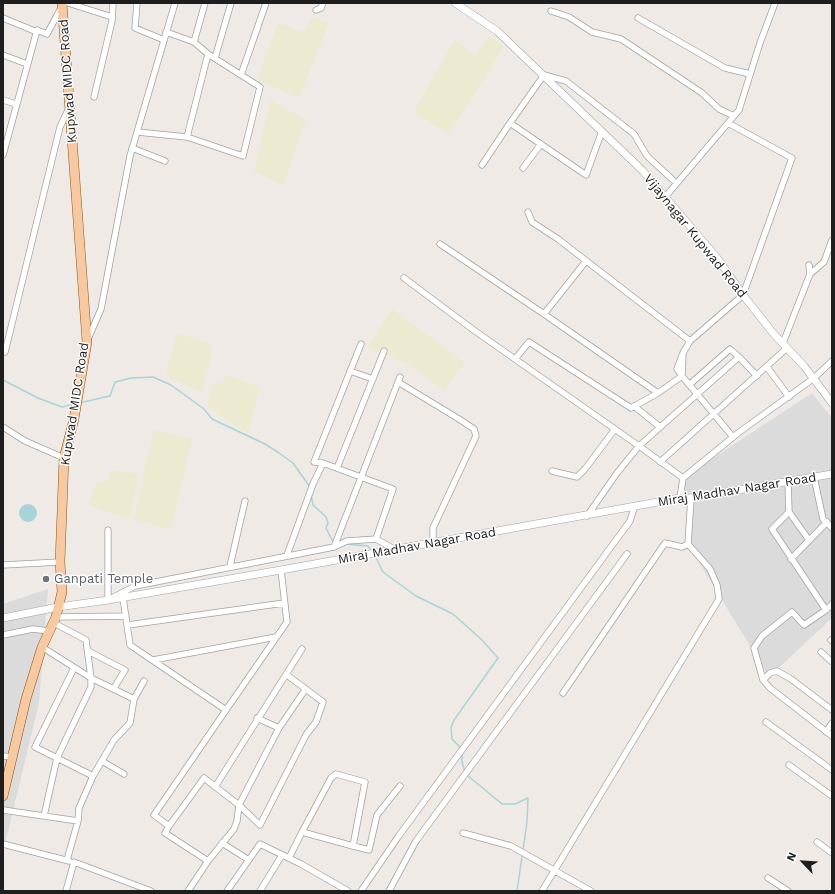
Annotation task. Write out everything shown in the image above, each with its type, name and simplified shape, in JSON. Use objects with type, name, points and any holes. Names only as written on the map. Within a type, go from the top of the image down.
[{"type":"main road","name":"Kupwad MIDC Road","points":[[3,792],[7,756],[42,647],[53,624],[62,592],[60,562],[64,458],[74,419],[87,342],[64,4]]},
{"type":"street","points":[[94,97],[112,17],[113,3]]},
{"type":"street","points":[[136,3],[135,28],[164,40]]},
{"type":"street","points":[[87,342],[102,309],[132,148],[175,3]]},
{"type":"street","points":[[194,42],[205,3]]},
{"type":"street","points":[[215,58],[231,3]]},
{"type":"street","points":[[241,75],[266,3]]},
{"type":"street","points":[[316,10],[321,8],[323,3]]},
{"type":"street","name":"Vijaynagar Kupwad Road","points":[[455,3],[497,31],[644,171],[718,259],[743,295],[785,346],[814,378],[832,403]]},
{"type":"street","points":[[666,196],[740,110],[750,74],[775,3]]},
{"type":"street","points":[[3,18],[37,32],[37,30],[47,34],[64,4],[112,17]]},
{"type":"street","points":[[551,11],[569,17],[592,32],[621,39],[702,93],[719,109],[734,116]]},
{"type":"street","points":[[638,18],[725,68],[750,74]]},
{"type":"street","points":[[3,155],[37,32]]},
{"type":"street","points":[[136,132],[187,137],[243,156],[260,87],[208,54],[194,42],[166,32]]},
{"type":"street","points":[[187,137],[208,54]]},
{"type":"street","points":[[3,55],[27,64]]},
{"type":"street","points":[[482,165],[544,75],[566,81],[634,134],[647,156],[673,180]]},
{"type":"street","points":[[3,100],[16,104]]},
{"type":"street","points":[[5,352],[60,127],[70,104]]},
{"type":"street","points":[[510,123],[586,175],[602,131]]},
{"type":"street","points":[[728,123],[792,158],[743,295],[690,341],[676,369],[733,437]]},
{"type":"street","points":[[523,168],[540,144]]},
{"type":"street","points":[[132,148],[165,161]]},
{"type":"street","points":[[528,212],[532,222],[558,239],[690,341]]},
{"type":"street","points":[[810,274],[824,262],[832,240]]},
{"type":"street","points":[[440,244],[658,392]]},
{"type":"street","points":[[544,314],[586,261]]},
{"type":"street","points":[[660,462],[767,367],[785,346],[810,274],[809,266]]},
{"type":"street","points":[[404,278],[682,478]]},
{"type":"street","points":[[515,359],[529,342],[631,408],[682,376]]},
{"type":"street","points":[[361,344],[314,462],[323,463],[363,476],[393,489],[376,539]]},
{"type":"street","points":[[689,385],[730,349],[757,376]]},
{"type":"street","points":[[337,468],[384,352]]},
{"type":"street","points":[[587,516],[617,473],[639,446],[739,357]]},
{"type":"street","points":[[680,498],[682,478],[733,437],[814,378],[832,361]]},
{"type":"street","points":[[767,367],[789,397]]},
{"type":"street","points":[[350,370],[373,379]]},
{"type":"street","points":[[334,547],[363,476],[399,379],[474,430],[476,436],[433,528],[433,542]]},
{"type":"street","points":[[634,406],[660,427]]},
{"type":"street","points":[[3,427],[25,441],[64,458]]},
{"type":"street","points":[[552,470],[577,477],[585,469],[615,429]]},
{"type":"street","points":[[287,556],[313,484],[323,463]]},
{"type":"street","name":"Miraj Madhav Nagar Road","points":[[3,618],[58,607],[123,598],[433,542],[634,508],[680,498],[691,498],[832,474]]},
{"type":"street","points":[[814,477],[823,519],[832,528]]},
{"type":"street","points":[[788,482],[789,512],[809,540]]},
{"type":"street","points":[[542,891],[719,599],[717,585],[710,569],[688,544],[691,498]]},
{"type":"street","points":[[230,566],[245,501]]},
{"type":"street","points":[[361,891],[398,837],[630,521],[634,508]]},
{"type":"street","points":[[789,512],[772,528],[826,610]]},
{"type":"street","points":[[791,559],[826,522]]},
{"type":"street","points":[[108,530],[108,600],[135,586],[230,566],[334,547],[346,541],[376,539],[394,549]]},
{"type":"street","points":[[563,693],[665,543],[682,547],[688,544]]},
{"type":"street","points":[[389,891],[416,841],[627,554]]},
{"type":"street","points":[[3,565],[60,562]]},
{"type":"street","points":[[169,826],[154,815],[287,622],[281,570]]},
{"type":"street","points":[[123,598],[130,645],[226,710]]},
{"type":"street","points":[[128,625],[284,603]]},
{"type":"street","points":[[832,604],[804,625],[792,612],[762,636],[754,648],[763,680],[770,688],[832,736]]},
{"type":"street","points":[[3,635],[53,624],[126,616]]},
{"type":"street","points":[[44,816],[57,758],[91,686],[86,640],[53,624]]},
{"type":"street","points":[[153,660],[276,637]]},
{"type":"street","points":[[42,647],[91,678],[134,699]]},
{"type":"street","points":[[215,787],[257,718],[287,676],[302,649]]},
{"type":"street","points":[[88,651],[125,670],[114,688]]},
{"type":"street","points":[[821,652],[832,662]]},
{"type":"street","points":[[74,668],[35,747],[93,776]]},
{"type":"street","points":[[763,680],[770,673],[777,671],[792,679],[832,710]]},
{"type":"street","points":[[208,861],[165,833],[204,778],[239,805],[260,825],[306,735],[316,722],[323,702],[287,676]]},
{"type":"street","points":[[67,860],[78,821],[79,808],[93,776],[114,740],[130,723],[134,699],[144,681]]},
{"type":"street","points":[[188,891],[208,861],[234,829],[237,821],[239,805],[279,728],[305,690]]},
{"type":"street","points":[[257,718],[279,728]]},
{"type":"street","points":[[766,722],[832,770]]},
{"type":"street","points":[[826,732],[832,723]]},
{"type":"street","points":[[102,761],[124,774]]},
{"type":"street","points":[[789,765],[832,796]]},
{"type":"street","points":[[289,858],[331,778],[336,774],[365,782],[353,846]]},
{"type":"street","points":[[302,832],[369,850],[377,815],[400,786]]},
{"type":"street","points":[[3,810],[78,821]]},
{"type":"street","points":[[463,833],[511,846],[591,891]]},
{"type":"street","points":[[817,842],[832,853]]},
{"type":"street","points":[[222,843],[249,860]]},
{"type":"street","points":[[3,844],[74,862],[151,891]]},
{"type":"street","points":[[227,891],[260,844],[289,858],[348,891]]},
{"type":"street","points":[[260,891],[282,855]]},
{"type":"street","points":[[66,891],[74,862]]},
{"type":"street","points":[[768,878],[788,891]]},
{"type":"shaded area","points":[[812,393],[832,418],[832,618],[769,677],[688,544],[690,513],[683,478]]},
{"type":"shaded area","points":[[48,589],[39,703],[3,852],[3,604]]},
{"type":"green space","points":[[312,17],[329,23],[299,98],[257,80],[278,23],[303,32]]},
{"type":"green space","points":[[489,35],[504,47],[449,134],[413,113],[455,39],[475,56]]},
{"type":"green space","points":[[271,100],[306,120],[283,186],[254,171]]},
{"type":"green space","points":[[392,309],[465,362],[444,391],[408,364],[368,347]]},
{"type":"green space","points":[[177,333],[213,345],[203,393],[165,375]]},
{"type":"green space","points":[[226,374],[260,388],[248,434],[207,407],[213,382],[222,384]]},
{"type":"green space","points":[[153,430],[192,439],[171,530],[134,519]]},
{"type":"green space","points":[[111,470],[138,474],[130,518],[103,511],[88,504],[96,483],[108,480]]},
{"type":"water","points":[[28,504],[34,507],[37,513],[34,519],[28,522],[22,519],[19,513],[22,507]]},
{"type":"waterway","points":[[79,403],[110,396],[115,382],[131,378],[153,377],[171,385],[204,409],[212,419],[265,444],[279,453],[293,463],[310,487]]},
{"type":"waterway","points":[[3,380],[38,398],[62,407],[74,404]]},
{"type":"waterway","points":[[311,495],[313,505],[326,517],[328,523],[326,528],[332,540],[335,541]]},
{"type":"waterway","points":[[346,544],[368,546],[372,551]]},
{"type":"waterway","points":[[375,556],[383,572],[416,596],[453,614],[482,640],[498,658],[454,720],[451,727],[452,739],[462,749]]},
{"type":"waterway","points":[[462,752],[462,762],[465,772]]},
{"type":"waterway","points":[[467,775],[502,804],[515,804],[528,798],[527,822],[517,891]]},
{"type":"place","name":"Ganpati Temple","points":[[46,579]]}]
